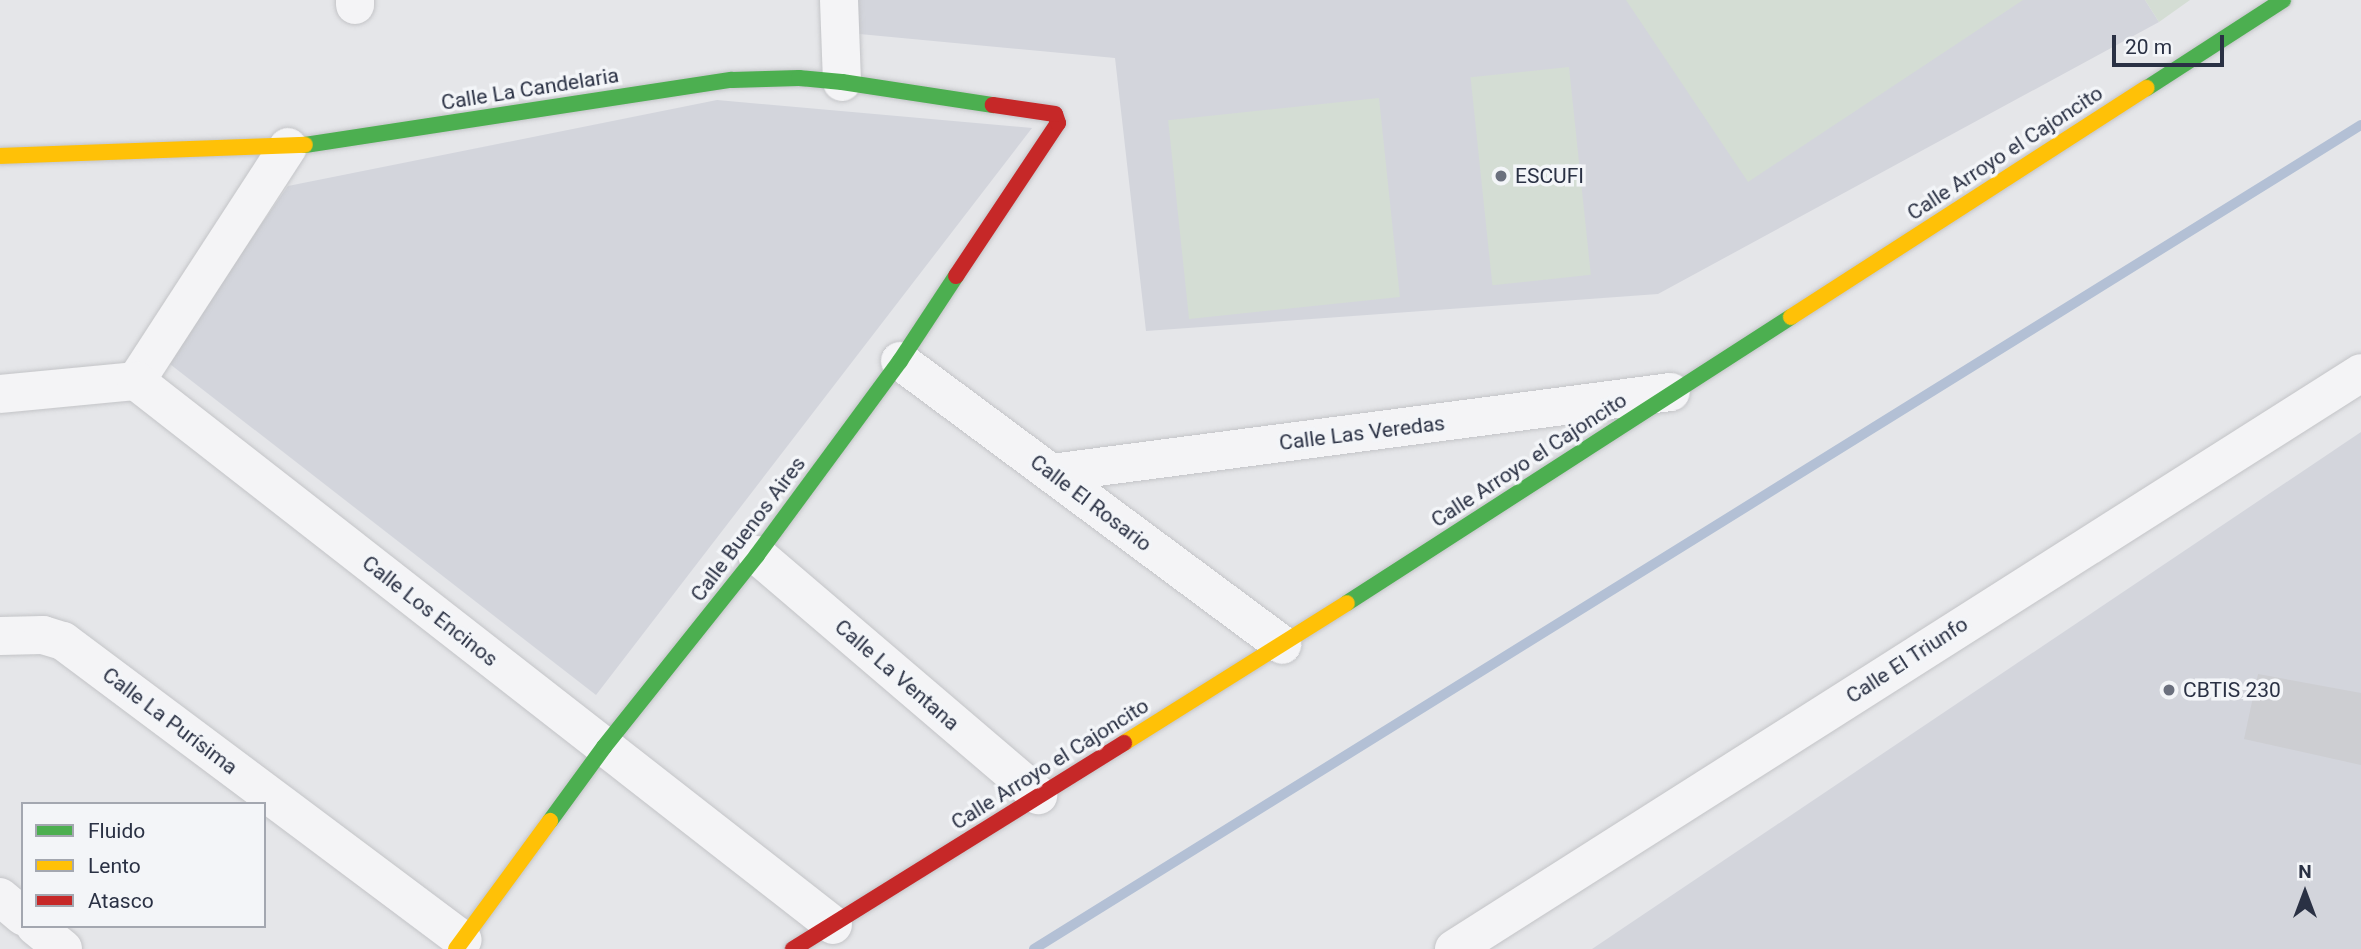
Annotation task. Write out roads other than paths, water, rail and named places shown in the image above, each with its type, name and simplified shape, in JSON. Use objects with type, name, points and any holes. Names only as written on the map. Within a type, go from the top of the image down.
[{"type":"street","points":[[839,0],[842,82]]},
{"type":"street","name":"Calle Arroyo el Cajoncito","points":[[793,949],[1282,645],[2283,0]]},
{"type":"street","name":"Calle La Candelaria","points":[[0,156],[288,147],[732,80],[799,78],[842,82],[1050,111],[1055,114],[1058,123]]},
{"type":"street","name":"Calle Buenos Aires","points":[[459,945],[604,747],[757,555],[900,361],[1058,123]]},
{"type":"street","points":[[0,394],[136,381],[288,147]]},
{"type":"street","name":"Calle El Rosario","points":[[900,361],[1282,645]]},
{"type":"street","name":"Calle El Triunfo","points":[[1454,949],[2361,373]]},
{"type":"street","name":"Calle Los Encinos","points":[[136,381],[833,925]]},
{"type":"street","name":"Calle Las Veredas","points":[[1052,473],[1671,392]]},
{"type":"street","name":"Calle La Ventana","points":[[757,555],[1038,795]]},
{"type":"street","name":"Calle La Purísima","points":[[0,636],[43,635],[63,641],[459,945]]},
{"type":"street","points":[[0,897],[21,914]]},
{"type":"street","points":[[37,928],[63,949]]},
{"type":"waterway","points":[[1034,949],[2361,125]]},
{"type":"place","name":"ESCUFI","points":[[1501,176]]},
{"type":"place","name":"CBTIS 230","points":[[2169,690]]}]
